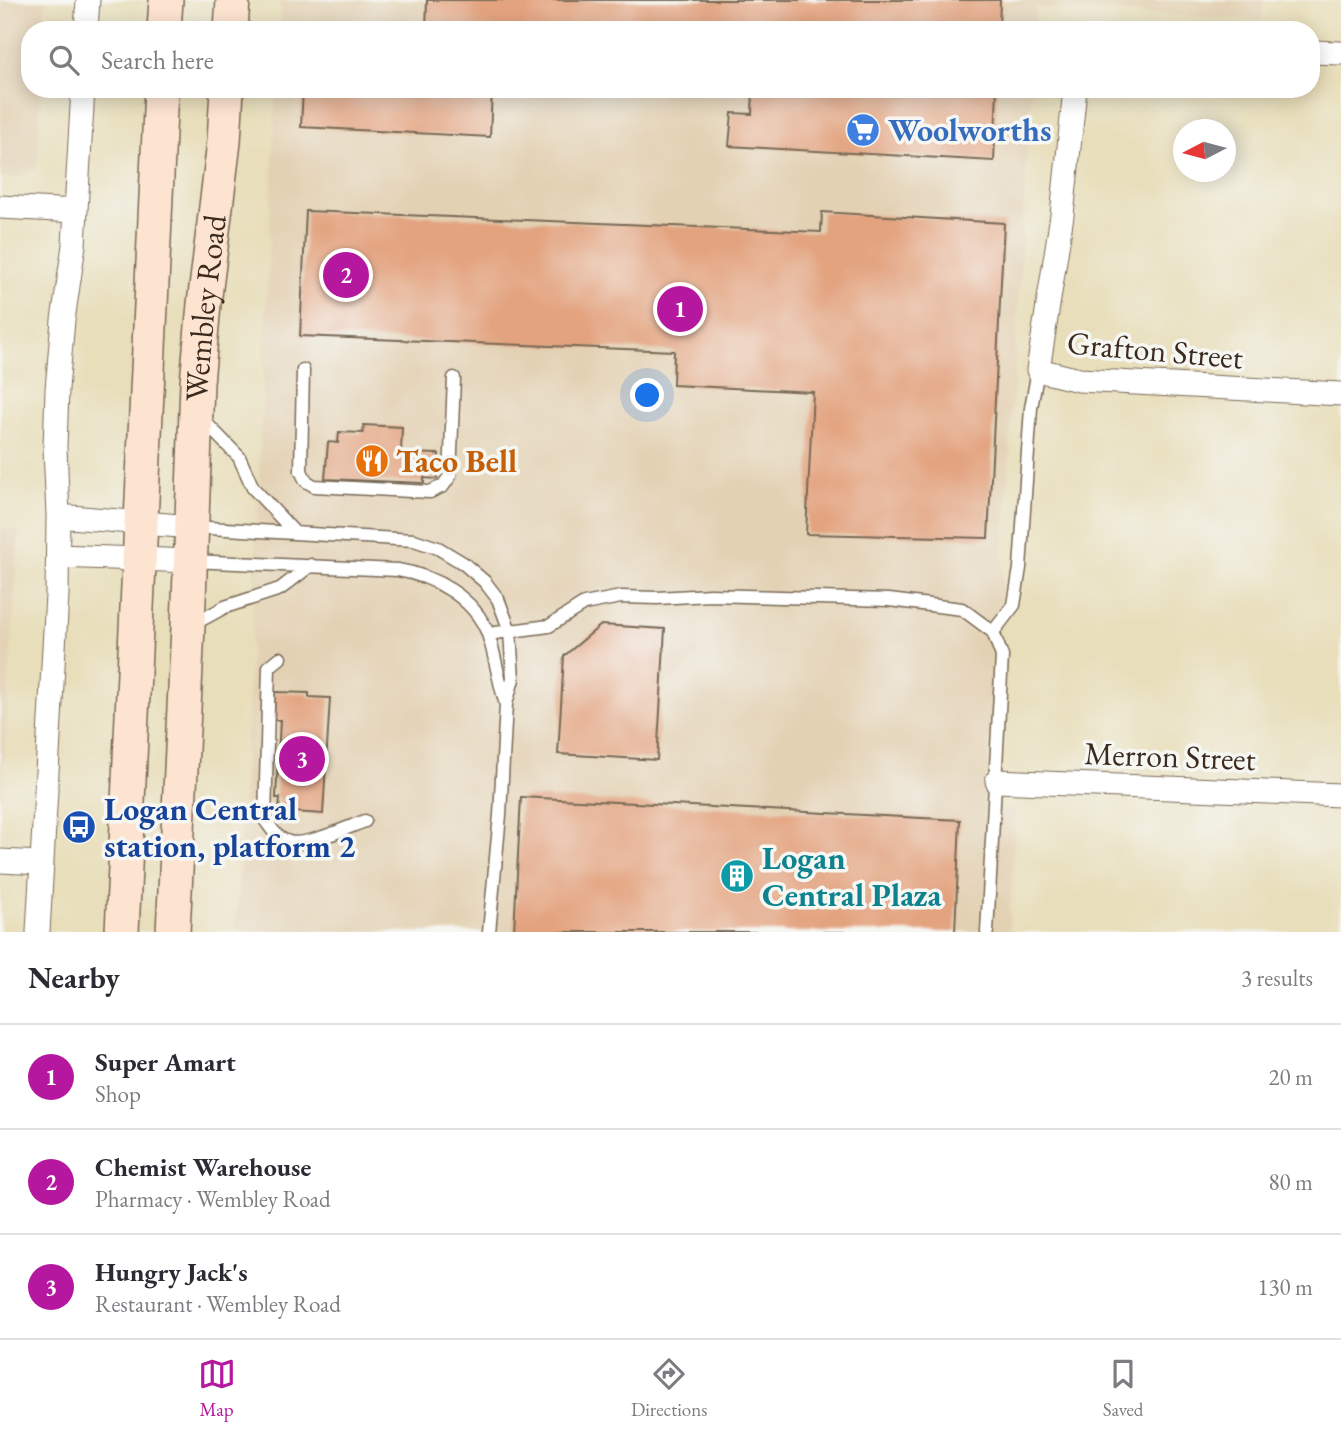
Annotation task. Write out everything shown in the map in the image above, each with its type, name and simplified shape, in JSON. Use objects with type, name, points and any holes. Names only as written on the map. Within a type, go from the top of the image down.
[{"type":"main road","points":[[165,21],[166,0]]},
{"type":"main road","points":[[232,21],[233,0]]},
{"type":"main road","name":"Wembley Road","points":[[122,932],[161,98]]},
{"type":"main road","name":"Wembley Road","points":[[173,932],[197,383],[223,155],[226,98]]},
{"type":"street","points":[[87,21],[88,0]]},
{"type":"street","points":[[1320,52],[1341,53]]},
{"type":"street","points":[[38,932],[58,556],[55,447],[57,389],[76,211],[82,98]]},
{"type":"street","name":"Grafton Street","points":[[1074,98],[1062,215],[1038,370],[1079,380],[1341,394]]},
{"type":"street","points":[[0,207],[76,211]]},
{"type":"street","points":[[58,516],[192,527]]},
{"type":"street","points":[[58,556],[191,561]]},
{"type":"street","name":"Merron Street","points":[[997,781],[1341,795]]},
{"type":"street","points":[[0,861],[42,863]]},
{"type":"lane","points":[[303,370],[301,471],[306,481],[314,486],[430,492],[443,485],[450,476],[454,379]]},
{"type":"lane","points":[[993,632],[1014,605],[1020,568],[1031,408],[1038,370]]},
{"type":"lane","points":[[197,414],[239,457],[253,488],[295,533]]},
{"type":"lane","points":[[192,527],[414,540],[438,548],[463,563],[485,582],[498,599],[510,631],[513,678],[506,704],[500,816],[489,932]]},
{"type":"lane","points":[[191,561],[371,568],[416,573],[437,582],[464,600],[476,613],[488,634],[498,682],[506,704]]},
{"type":"lane","points":[[188,627],[225,607],[280,589],[311,565]]},
{"type":"lane","points":[[488,634],[549,626],[584,604],[621,597],[710,595],[889,600],[962,609],[993,632],[1002,656],[987,932]]},
{"type":"lane","points":[[280,658],[269,667],[265,820],[276,836],[291,843],[306,841],[365,821]]},
{"type":"shaded area","points":[[0,0],[46,0],[45,21],[21,21],[21,98],[41,98],[36,169],[18,178],[0,177]]},
{"type":"shaded area","points":[[281,0],[1263,0],[1262,20],[1036,8],[1035,21],[280,21]]},
{"type":"shaded area","points":[[276,98],[1030,98],[1002,582],[985,808],[1016,809],[1009,932],[236,932]]},
{"type":"shaded area","points":[[0,529],[19,530],[0,826]]},
{"type":"building","points":[[427,0],[1000,0],[999,21],[426,21]]},
{"type":"building","points":[[303,98],[492,98],[490,137],[301,127]]},
{"type":"building","name":"Woolworths","points":[[753,98],[997,98],[994,161],[729,146],[732,113],[752,114]]},
{"type":"building","points":[[306,211],[821,232],[822,212],[1004,223],[988,538],[806,534],[813,392],[673,385],[674,351],[300,336]]},
{"type":"building","points":[[364,425],[402,427],[401,453],[439,454],[437,479],[424,478],[424,483],[325,479],[328,442],[338,443],[339,432],[363,433]]},
{"type":"building","points":[[601,625],[665,629],[657,760],[558,754],[564,656]]},
{"type":"building","points":[[275,692],[309,693],[309,697],[330,698],[323,814],[279,811],[280,798],[276,798],[280,720],[274,720]]},
{"type":"building","name":"Logan Central Plaza","points":[[521,797],[960,820],[955,932],[514,932]]},
{"type":"place","name":"Woolworths","points":[[863,130]]},
{"type":"place","name":"Chemist Warehouse","points":[[346,275]]},
{"type":"place","name":"Super Amart","points":[[680,309]]},
{"type":"place","name":"Taco Bell","points":[[372,461]]},
{"type":"place","name":"Hungry Jack's","points":[[302,759]]},
{"type":"place","name":"Logan Central station, platform 2","points":[[79,827]]},
{"type":"place","name":"Logan Central Plaza","points":[[737,876]]}]
